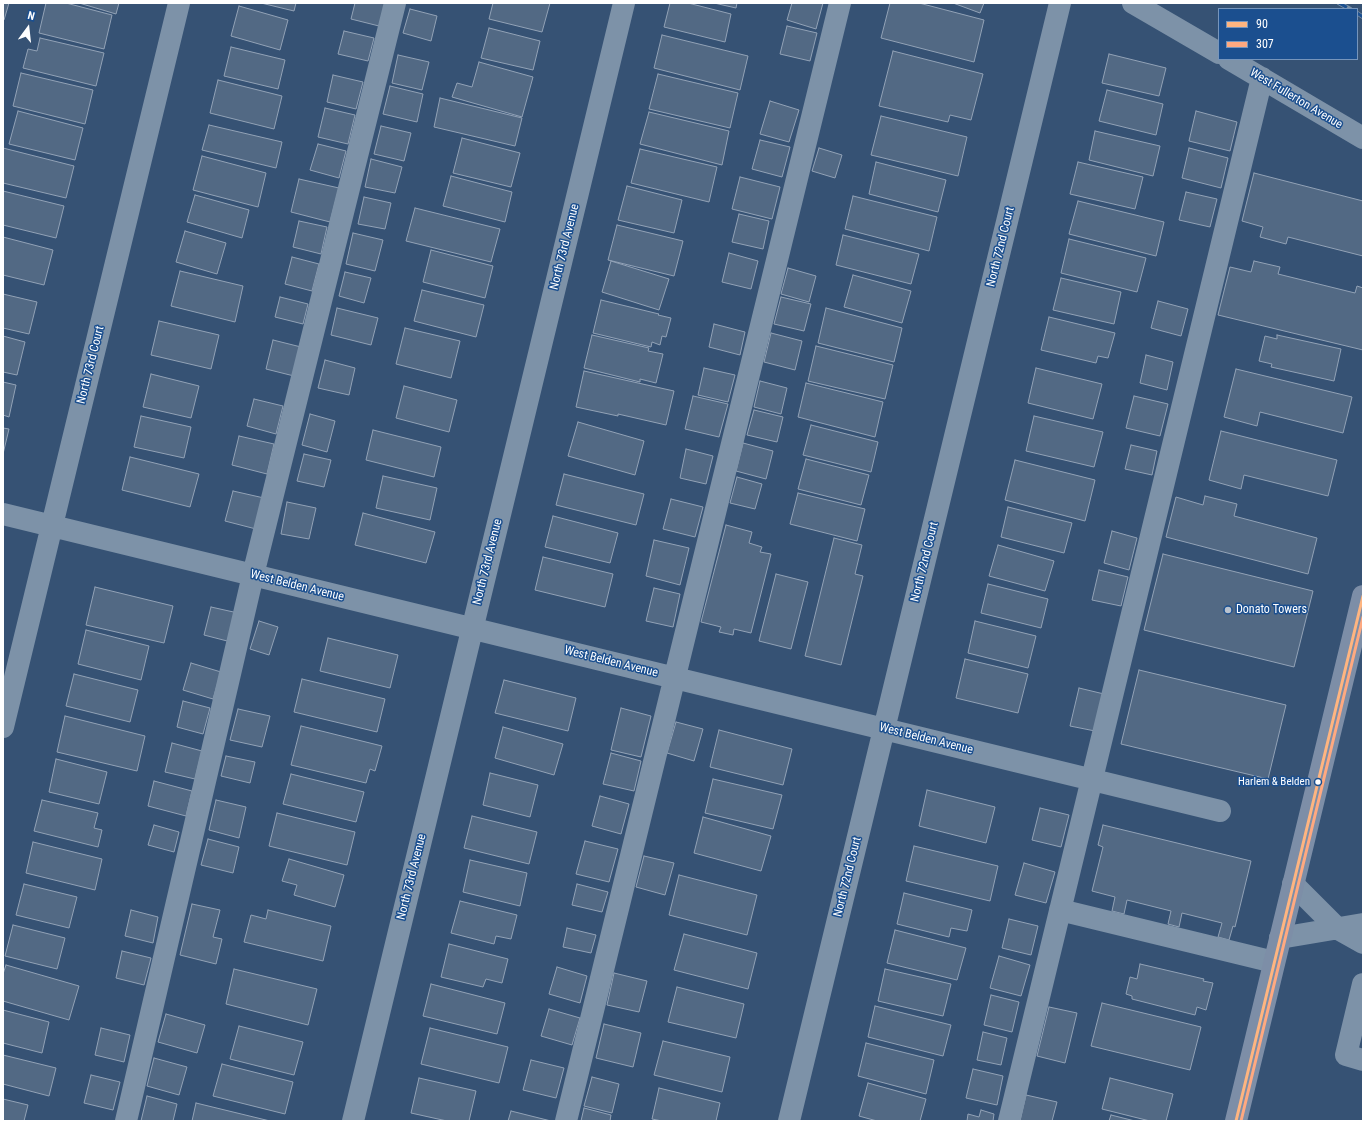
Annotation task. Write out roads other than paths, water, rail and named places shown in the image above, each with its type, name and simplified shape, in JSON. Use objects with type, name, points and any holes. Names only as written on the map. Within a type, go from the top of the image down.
[{"type":"main road","points":[[1236,1121],[1363,596]]},
{"type":"street","name":"North 73rd Court","points":[[3,727],[178,3]]},
{"type":"street","points":[[126,1121],[253,575],[395,3]]},
{"type":"street","points":[[566,1121],[840,3]]},
{"type":"street","name":"North 72nd Court","points":[[790,1121],[1060,3]]},
{"type":"street","points":[[1133,3],[1218,52]]},
{"type":"street","name":"North 73rd Avenue","points":[[353,1121],[472,628],[618,4]]},
{"type":"street","name":"West Fullerton Avenue","points":[[1231,60],[1363,138]]},
{"type":"street","points":[[1009,1121],[1262,78]]},
{"type":"street","name":"West Belden Avenue","points":[[3,514],[1220,811]]},
{"type":"street","points":[[1293,884],[1338,929],[1363,942]]},
{"type":"street","points":[[1060,910],[1274,962]]},
{"type":"street","points":[[1280,938],[1363,924]]},
{"type":"street","points":[[1363,984],[1346,1055],[1363,1060]]},
{"type":"railway","points":[[1339,3],[1348,8]]},
{"type":"railway","points":[[1358,14],[1363,17]]},
{"type":"place","name":"Donato Towers","points":[[1228,610]]},
{"type":"place","name":"Harlem & Belden","points":[[1318,782]]}]
